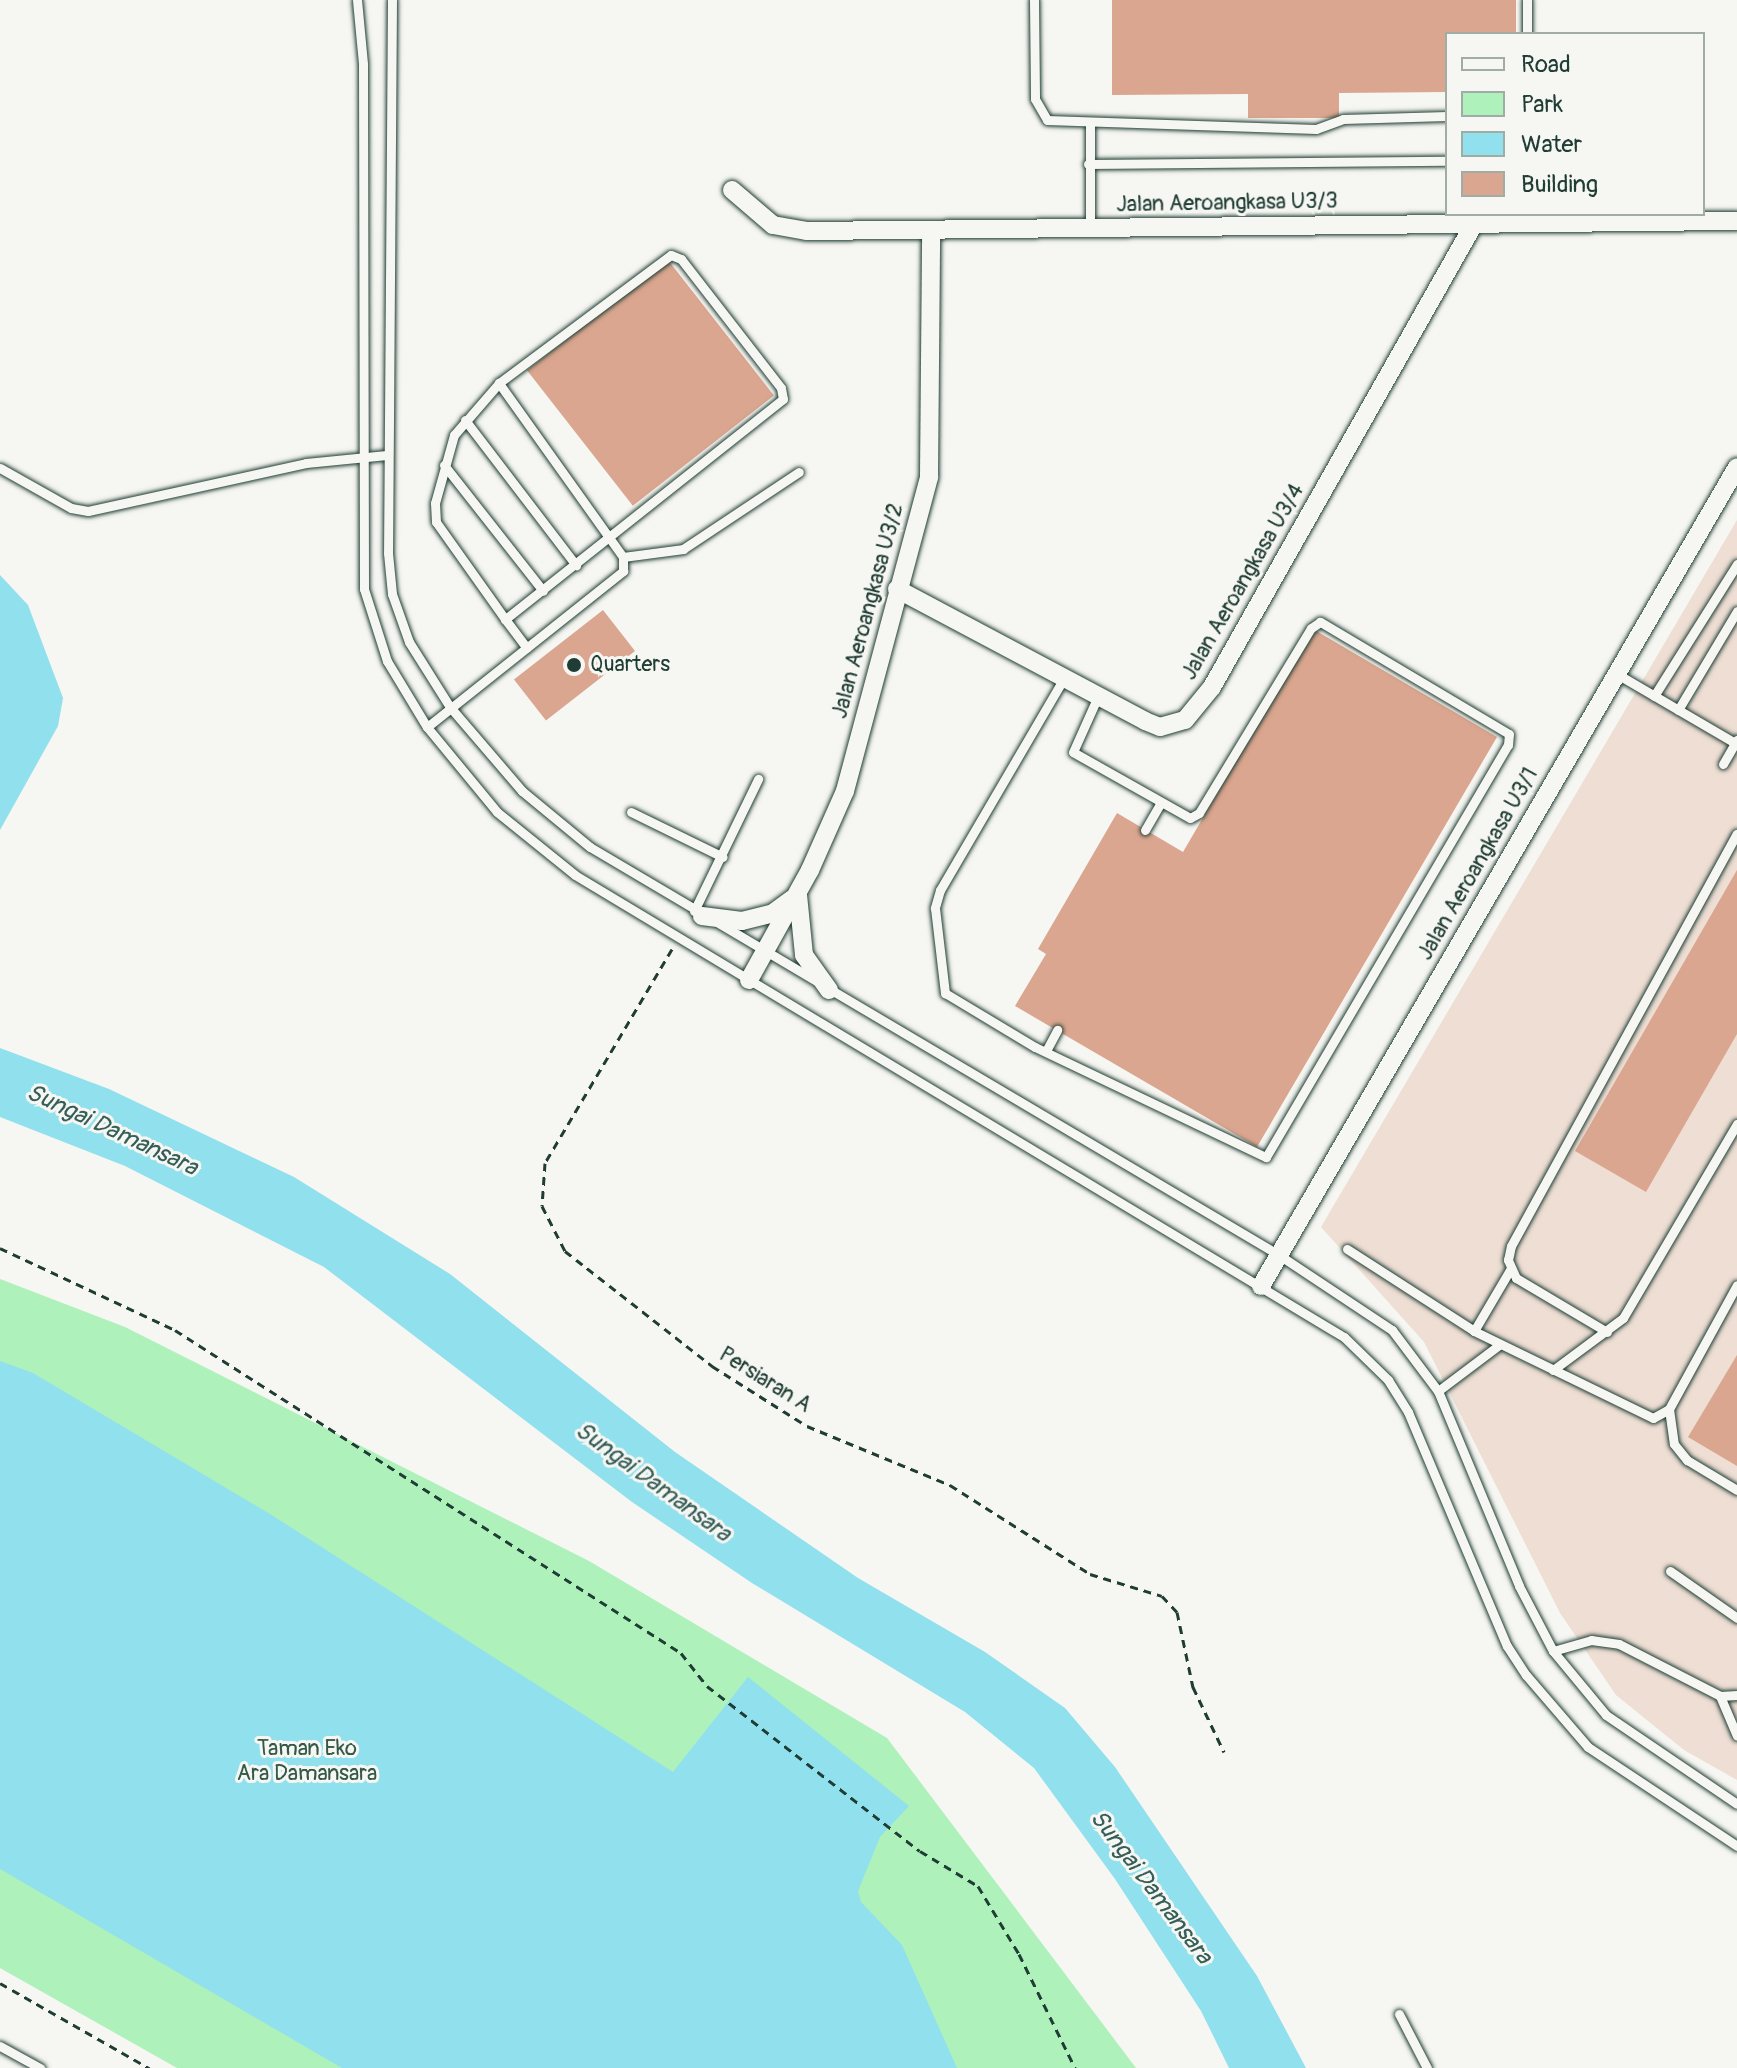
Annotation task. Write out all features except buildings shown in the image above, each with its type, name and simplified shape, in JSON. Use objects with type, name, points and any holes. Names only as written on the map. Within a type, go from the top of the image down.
[{"type":"street","name":"Jalan Aeroangkasa U3/3","points":[[732,190],[753,212],[790,230],[1474,224],[1513,219],[1737,221]]},
{"type":"street","name":"Jalan Aeroangkasa U3/4","points":[[897,589],[1160,727],[1173,726],[1197,709],[1474,224]]},
{"type":"street","name":"Jalan Aeroangkasa U3/2","points":[[749,980],[798,895],[845,791],[932,453],[931,230]]},
{"type":"street","name":"Jalan Aeroangkasa U3/1","points":[[1261,1286],[1737,467]]},
{"type":"street","points":[[698,913],[742,921],[773,913],[798,895]]},
{"type":"street","points":[[798,895],[804,955],[829,990]]},
{"type":"lane","points":[[357,0],[363,64],[360,457],[371,626],[427,727],[536,848],[749,980],[1344,1337],[1388,1380],[1425,1445],[1507,1646],[1561,1717],[1640,1787],[1737,1846]]},
{"type":"lane","points":[[392,0],[387,455],[392,594],[409,642],[450,707],[558,824],[698,913],[1279,1255],[1392,1330],[1438,1391],[1519,1586],[1553,1651],[1606,1715],[1737,1804]]},
{"type":"lane","points":[[1034,0],[1035,99],[1047,120],[1090,126],[1316,129],[1343,119],[1445,116]]},
{"type":"lane","points":[[1527,0],[1527,32]]},
{"type":"lane","points":[[1090,126],[1090,228]]},
{"type":"lane","points":[[1088,164],[1445,161]]},
{"type":"lane","points":[[505,619],[780,403],[781,388],[681,259],[671,255],[499,383],[465,420],[444,465],[436,522],[505,619],[527,648]]},
{"type":"lane","points":[[499,383],[623,557]]},
{"type":"lane","points":[[465,420],[576,565]]},
{"type":"lane","points":[[0,468],[71,508],[88,511],[306,463],[387,455]]},
{"type":"lane","points":[[444,465],[543,591]]},
{"type":"lane","points":[[623,557],[683,549],[799,472]]},
{"type":"lane","points":[[427,727],[617,580],[623,557]]},
{"type":"lane","points":[[1654,696],[1737,564]]},
{"type":"lane","points":[[1678,710],[1737,611]]},
{"type":"lane","points":[[1064,678],[935,908],[945,993],[1046,1051],[1256,1157],[1266,1157],[1510,740],[1505,730],[1320,622],[1311,628],[1199,813],[1190,818],[1160,804],[1073,752],[1098,696]]},
{"type":"lane","points":[[1617,674],[1736,741],[1723,764]]},
{"type":"lane","points":[[698,913],[758,779]]},
{"type":"lane","points":[[1145,830],[1160,804]]},
{"type":"lane","points":[[631,812],[723,857]]},
{"type":"lane","points":[[1474,1331],[1510,1270],[1511,1246],[1737,834]]},
{"type":"lane","points":[[1046,1051],[1057,1030]]},
{"type":"lane","points":[[1553,1370],[1607,1332],[1633,1304],[1737,1124]]},
{"type":"lane","points":[[1347,1249],[1499,1345],[1635,1414],[1653,1418],[1669,1409],[1737,1285]]},
{"type":"lane","points":[[1510,1270],[1526,1286],[1607,1332]]},
{"type":"lane","points":[[1438,1391],[1499,1345]]},
{"type":"lane","points":[[1669,1409],[1674,1444],[1687,1460],[1737,1490]]},
{"type":"lane","points":[[1670,1571],[1737,1618]]},
{"type":"lane","points":[[1553,1651],[1591,1640],[1619,1644],[1720,1696],[1737,1695]]},
{"type":"lane","points":[[1720,1696],[1737,1736]]},
{"type":"lane","points":[[1399,2014],[1427,2068]]},
{"type":"lane","points":[[0,2046],[40,2068]]},
{"type":"path","name":"Persiaran A","points":[[680,937],[545,1163],[542,1206],[565,1251],[712,1366],[807,1426],[950,1485],[1090,1574],[1162,1596],[1177,1612],[1193,1687],[1224,1752]]},
{"type":"path","points":[[0,1248],[175,1330],[681,1653],[727,1702],[920,1851],[986,1895],[1075,2068]]},
{"type":"path","points":[[0,1983],[149,2068]]},
{"type":"shaded area","points":[[1737,520],[1737,1780],[1684,1750],[1616,1695],[1560,1613],[1424,1342],[1321,1227]]},
{"type":"green space","name":"Taman Eko Ara Damansara","points":[[0,1279],[125,1327],[589,1561],[887,1738],[1136,2068],[177,2068],[0,1968]]},
{"type":"water","points":[[0,575],[28,605],[63,698],[58,726],[0,830]]},
{"type":"water","name":"Sungai Damansara","points":[[0,1048],[109,1089],[294,1177],[450,1274],[675,1452],[858,1578],[985,1652],[1065,1708],[1115,1767],[1257,1976],[1306,2068],[1229,2068],[1201,2011],[1115,1879],[1034,1768],[965,1712],[752,1583],[632,1502],[324,1267],[125,1166],[0,1117]]},
{"type":"water","name":"Taman Eko Ara Damansara","points":[[0,1361],[33,1373],[270,1514],[673,1772],[748,1677],[909,1806],[880,1837],[858,1891],[861,1902],[902,1945],[957,2068],[342,2068],[0,1869]]},
{"type":"place","name":"Quarters","points":[[574,665]]}]
